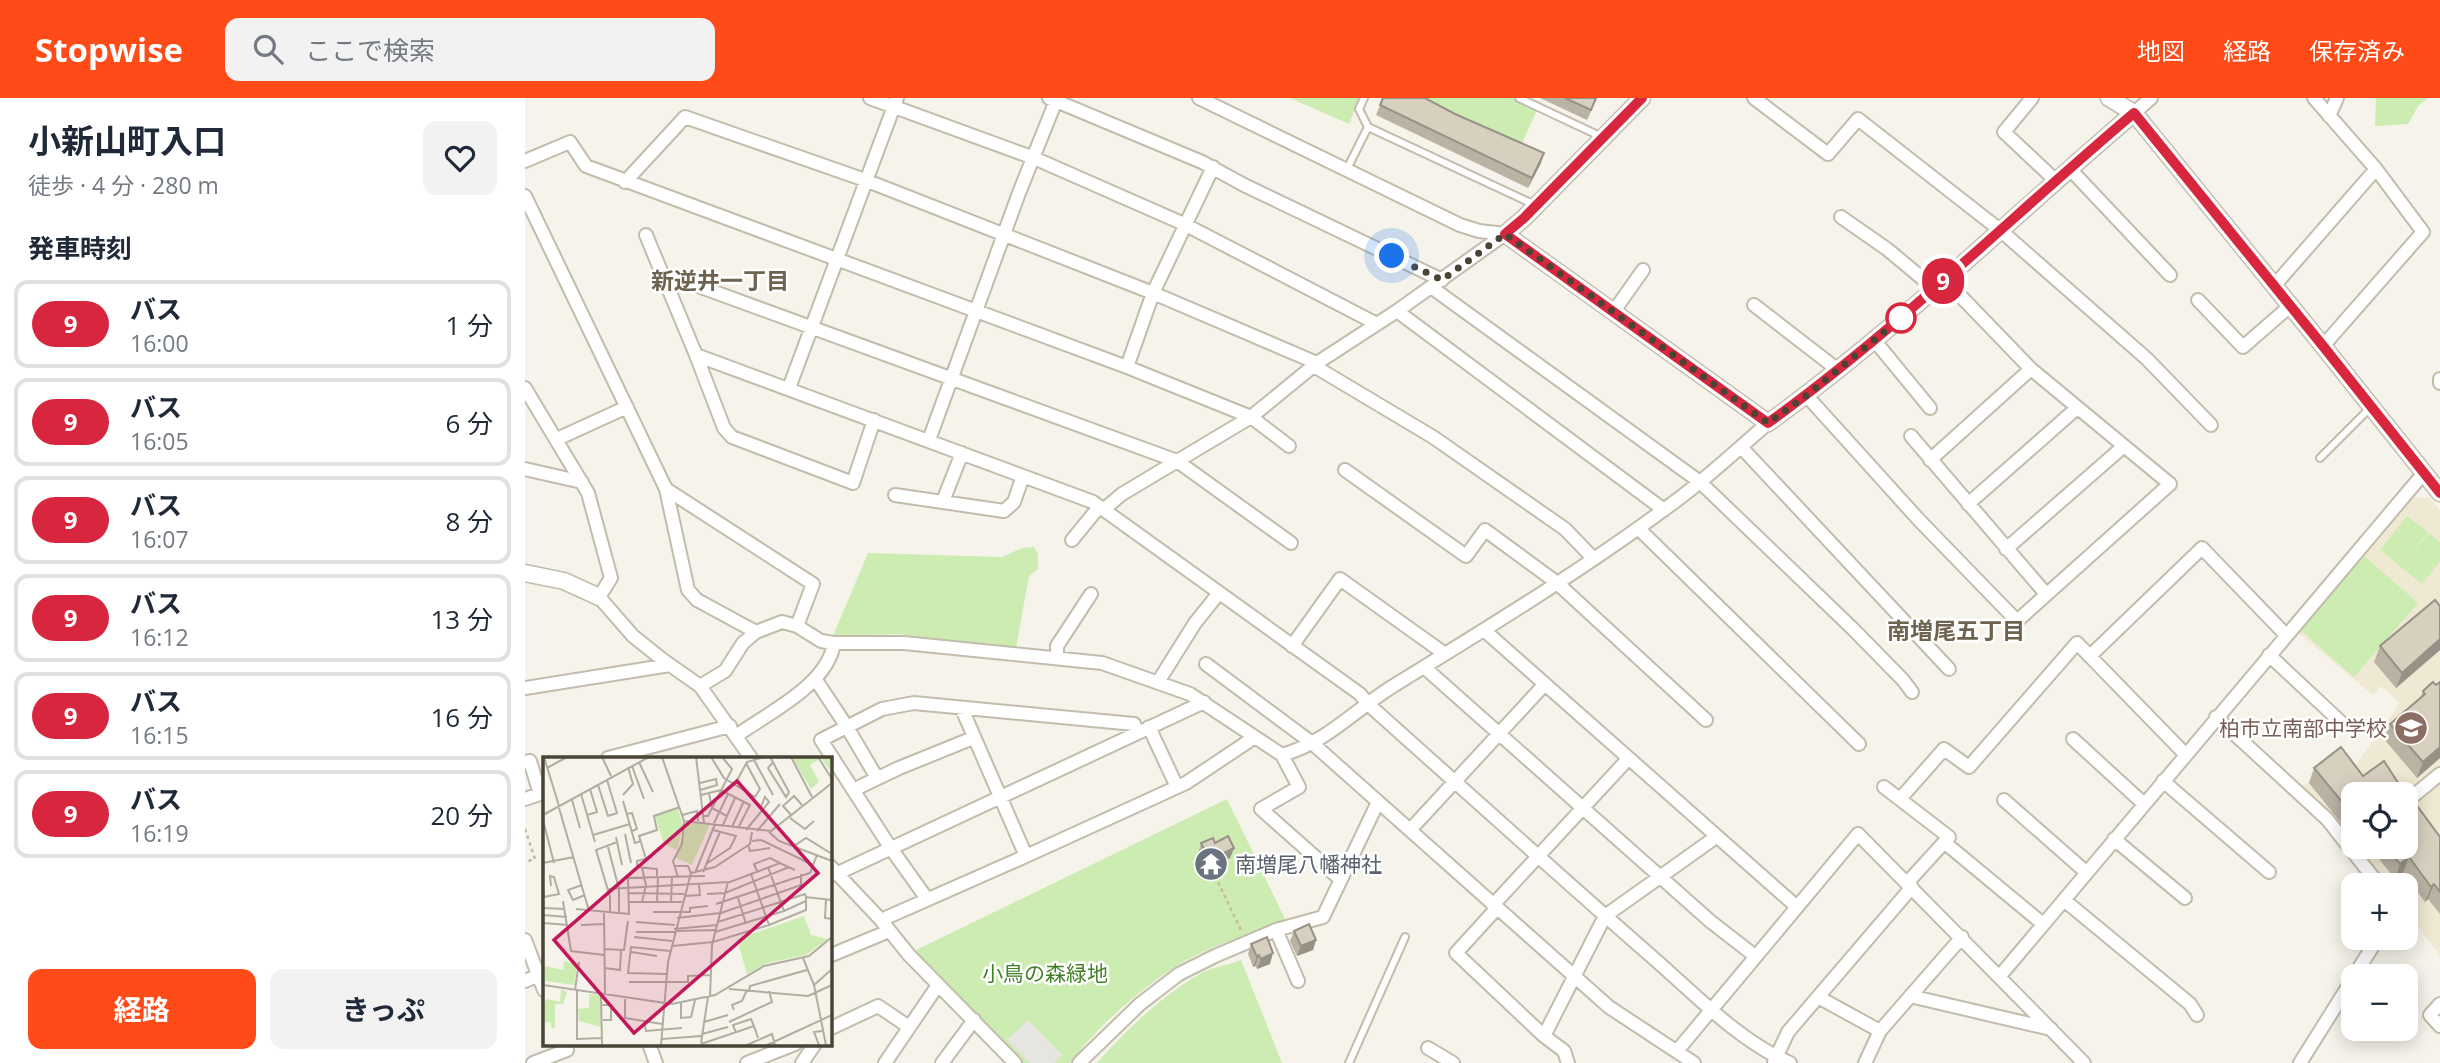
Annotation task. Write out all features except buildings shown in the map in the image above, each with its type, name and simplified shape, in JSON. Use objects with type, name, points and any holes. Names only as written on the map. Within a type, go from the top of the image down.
[{"type":"street","points":[[870,98],[895,102],[1034,158],[1184,224],[1377,324]]},
{"type":"street","points":[[1199,98],[1460,225],[1479,231],[1505,234],[1768,423]]},
{"type":"street","points":[[1072,540],[1101,509],[1122,494],[1251,417],[1315,365],[1397,312],[1505,234],[1642,98]]},
{"type":"street","points":[[1754,98],[1828,155],[1858,119],[2000,230],[2147,359],[2211,425]]},
{"type":"street","points":[[2032,98],[2004,132],[2055,180]]},
{"type":"street","points":[[2109,98],[2134,113],[2440,494]]},
{"type":"street","points":[[1282,755],[1312,743],[1342,725],[1368,704],[1485,631],[1664,510],[1768,423],[1875,341],[2151,98]]},
{"type":"street","points":[[2313,98],[2376,169],[2423,232],[2323,346]]},
{"type":"street","points":[[2329,116],[2337,98]]},
{"type":"street","points":[[929,440],[1054,99],[1213,167],[1436,284],[1700,482],[1903,680],[1912,692]]},
{"type":"street","points":[[789,388],[895,102]]},
{"type":"street","points":[[625,182],[685,117],[865,180],[1153,293],[1315,365],[1433,437],[1565,529],[1593,558]]},
{"type":"street","points":[[525,161],[570,142],[586,166],[1128,367],[1251,417],[1289,446]]},
{"type":"street","points":[[1128,367],[1153,293],[1213,167]]},
{"type":"street","points":[[2069,168],[2170,275]]},
{"type":"street","points":[[2274,286],[2376,169]]},
{"type":"street","points":[[525,196],[666,489],[688,590],[697,600],[756,632]]},
{"type":"street","points":[[1807,395],[1919,520],[2017,621],[2170,484],[2032,369],[1940,284],[1841,217]]},
{"type":"street","points":[[646,235],[724,428],[732,437],[853,483],[874,420]]},
{"type":"street","points":[[1614,311],[1643,270]]},
{"type":"street","points":[[664,279],[679,279],[1177,461],[1291,543]]},
{"type":"street","points":[[2198,300],[2243,348],[2290,306]]},
{"type":"street","points":[[1754,305],[1838,370]]},
{"type":"street","points":[[1397,312],[1664,510]]},
{"type":"street","points":[[1875,341],[1930,408]]},
{"type":"street","points":[[696,355],[1093,502],[1360,694],[1454,781],[1712,1009],[1775,1060],[1790,1063]]},
{"type":"street","points":[[1930,460],[2032,369]]},
{"type":"street","points":[[525,388],[588,493],[611,578],[599,597]]},
{"type":"street","points":[[558,439],[627,407]]},
{"type":"street","points":[[1968,504],[2077,408]]},
{"type":"street","points":[[1911,436],[2046,594]]},
{"type":"street","points":[[2006,549],[2124,446]]},
{"type":"street","points":[[1741,447],[1949,669]]},
{"type":"street","points":[[943,502],[962,453]]},
{"type":"street","points":[[525,469],[582,482]]},
{"type":"street","points":[[1345,470],[1466,556],[1485,530],[1556,582],[1706,720]]},
{"type":"street","points":[[1999,977],[2423,474]]},
{"type":"street","points":[[895,495],[1004,511],[1014,502],[1023,476]]},
{"type":"street","points":[[666,489],[813,584],[797,626]]},
{"type":"street","points":[[1638,528],[1859,744]]},
{"type":"street","points":[[2091,656],[2201,548],[2286,635]]},
{"type":"street","points":[[525,573],[564,581],[599,597],[633,636],[700,686],[750,757]]},
{"type":"street","points":[[1292,646],[1340,579],[1445,654]]},
{"type":"street","points":[[1158,682],[1195,623],[1219,593]]},
{"type":"street","points":[[1056,657],[1057,646],[1091,594]]},
{"type":"street","points":[[700,686],[725,671],[743,643],[756,632],[782,622],[797,626],[821,641],[904,643],[1102,663],[1158,682],[1204,702],[1282,755],[1299,787],[1261,809],[1340,879]]},
{"type":"street","points":[[1485,631],[1797,906]]},
{"type":"street","points":[[613,757],[733,731],[816,680],[834,642]]},
{"type":"street","points":[[1900,799],[1944,749],[1969,767],[2077,643],[2185,754]]},
{"type":"street","points":[[2269,655],[2346,726]]},
{"type":"street","points":[[1206,664],[1312,743],[1609,1007],[1694,1063]]},
{"type":"street","points":[[525,688],[670,665]]},
{"type":"street","points":[[1424,667],[1710,921],[1755,956]]},
{"type":"street","points":[[816,680],[877,778]]},
{"type":"street","points":[[1410,830],[1544,685]]},
{"type":"street","points":[[1015,1063],[834,875],[1204,702]]},
{"type":"street","points":[[927,899],[821,740],[882,709],[914,703],[1134,724],[1143,730],[1177,787]]},
{"type":"street","points":[[962,709],[1027,856]]},
{"type":"street","points":[[2216,717],[2327,819],[2370,873]]},
{"type":"street","points":[[831,955],[927,899],[1177,787],[1255,737]]},
{"type":"street","points":[[853,790],[974,738]]},
{"type":"street","points":[[2073,739],[2144,804]]},
{"type":"street","points":[[1568,1063],[1564,1051],[1544,1036],[1456,953],[1539,856],[1628,759]]},
{"type":"street","points":[[525,762],[530,761],[540,776],[540,794],[525,799]]},
{"type":"street","points":[[2418,792],[2440,774]]},
{"type":"street","points":[[2163,781],[2269,872]]},
{"type":"street","points":[[1775,1060],[1788,1032],[1949,837],[1884,787]]},
{"type":"street","points":[[2004,800],[2087,873]]},
{"type":"street","points":[[1079,1063],[1140,1004],[1179,974],[1276,930],[1323,917],[1378,802]]},
{"type":"street","points":[[1677,1051],[1858,834],[1962,937],[2079,1061]]},
{"type":"street","points":[[1544,1036],[1605,916],[1716,837]]},
{"type":"street","points":[[2114,839],[2185,898]]},
{"type":"street","points":[[1944,842],[2043,924]]},
{"type":"street","points":[[2064,900],[2190,1004],[2197,1015]]},
{"type":"street","points":[[1276,930],[1299,981]]},
{"type":"street","points":[[1865,1063],[1880,1031],[1962,937]]},
{"type":"street","points":[[525,940],[543,988]]},
{"type":"street","points":[[525,981],[538,975]]},
{"type":"street","points":[[885,1063],[938,985]]},
{"type":"street","points":[[1910,996],[2051,1030]]},
{"type":"street","points":[[1818,997],[1880,1031]]},
{"type":"street","points":[[2300,1063],[2341,998]]},
{"type":"street","points":[[2440,1004],[2430,1015],[2440,1026]]},
{"type":"street","points":[[831,1028],[879,1006],[909,1027]]},
{"type":"street","points":[[942,1063],[974,1020]]},
{"type":"street","points":[[650,1046],[656,1063]]},
{"type":"street","points":[[747,1063],[790,1046]]},
{"type":"street","points":[[802,1063],[814,1046]]},
{"type":"street","points":[[533,1063],[566,1047],[571,1063]]},
{"type":"street","points":[[1428,1048],[1453,1063]]},
{"type":"lane","points":[[1364,98],[1359,109],[1368,127],[1537,205]]},
{"type":"lane","points":[[1519,98],[1603,138]]},
{"type":"lane","points":[[1347,169],[1368,127]]},
{"type":"lane","points":[[2320,458],[2372,407]]},
{"type":"lane","points":[[1349,1063],[1405,937]]},
{"type":"path","points":[[525,828],[535,859],[525,862]]},
{"type":"path","points":[[1215,876],[1247,942]]},
{"type":"shaded area","name":"柏市立南部中学校","points":[[2411,497],[2430,498],[2440,511],[2440,955],[2418,926],[2418,873],[2379,873],[2369,859],[2418,859],[2418,782],[2341,782],[2341,826],[2302,789],[2332,754],[2352,771],[2400,703],[2381,686],[2373,695],[2297,632]]},
{"type":"shaded area","points":[[1028,1020],[1062,1055],[1054,1063],[1030,1063],[1007,1040]]},
{"type":"green space","points":[[1290,98],[1360,98],[1349,124]]},
{"type":"green space","points":[[1426,98],[1512,98],[1537,110],[1520,148],[1423,103]]},
{"type":"green space","points":[[2376,98],[2428,98],[2418,106],[2408,124],[2375,126]]},
{"type":"green space","points":[[2407,516],[2428,532],[2403,564],[2429,533],[2440,542],[2440,561],[2422,584],[2380,550]]},
{"type":"green space","points":[[1034,547],[1038,554],[1038,569],[1029,576],[1016,648],[898,634],[833,636],[868,553],[1002,557],[1022,548]]},
{"type":"green space","points":[[2362,554],[2418,603],[2354,677],[2298,628]]},
{"type":"green space","name":"小鳥の森緑地","points":[[1227,799],[1286,921],[1215,947],[1175,967],[1118,1011],[1070,1063],[1022,1063],[948,984],[942,985],[912,952]]},
{"type":"green space","points":[[1241,960],[1282,1063],[1097,1063],[1158,1003],[1205,972]]},
{"type":"bus line","name":"9","points":[[1642,98],[1505,234],[1768,423],[1875,341],[2134,113],[2440,493]]},
{"type":"place","name":"柏市立南部中学校","points":[[2411,728]]},
{"type":"place","name":"南増尾八幡神社","points":[[1211,864]]},
{"type":"district","name":"新逆井一丁目","points":[[720,280]]},
{"type":"district","name":"南増尾五丁目","points":[[1956,630]]},
{"type":"route","points":[[1392,256],[1442,280],[1505,234],[1768,423],[1807,395],[1901,318]]}]
